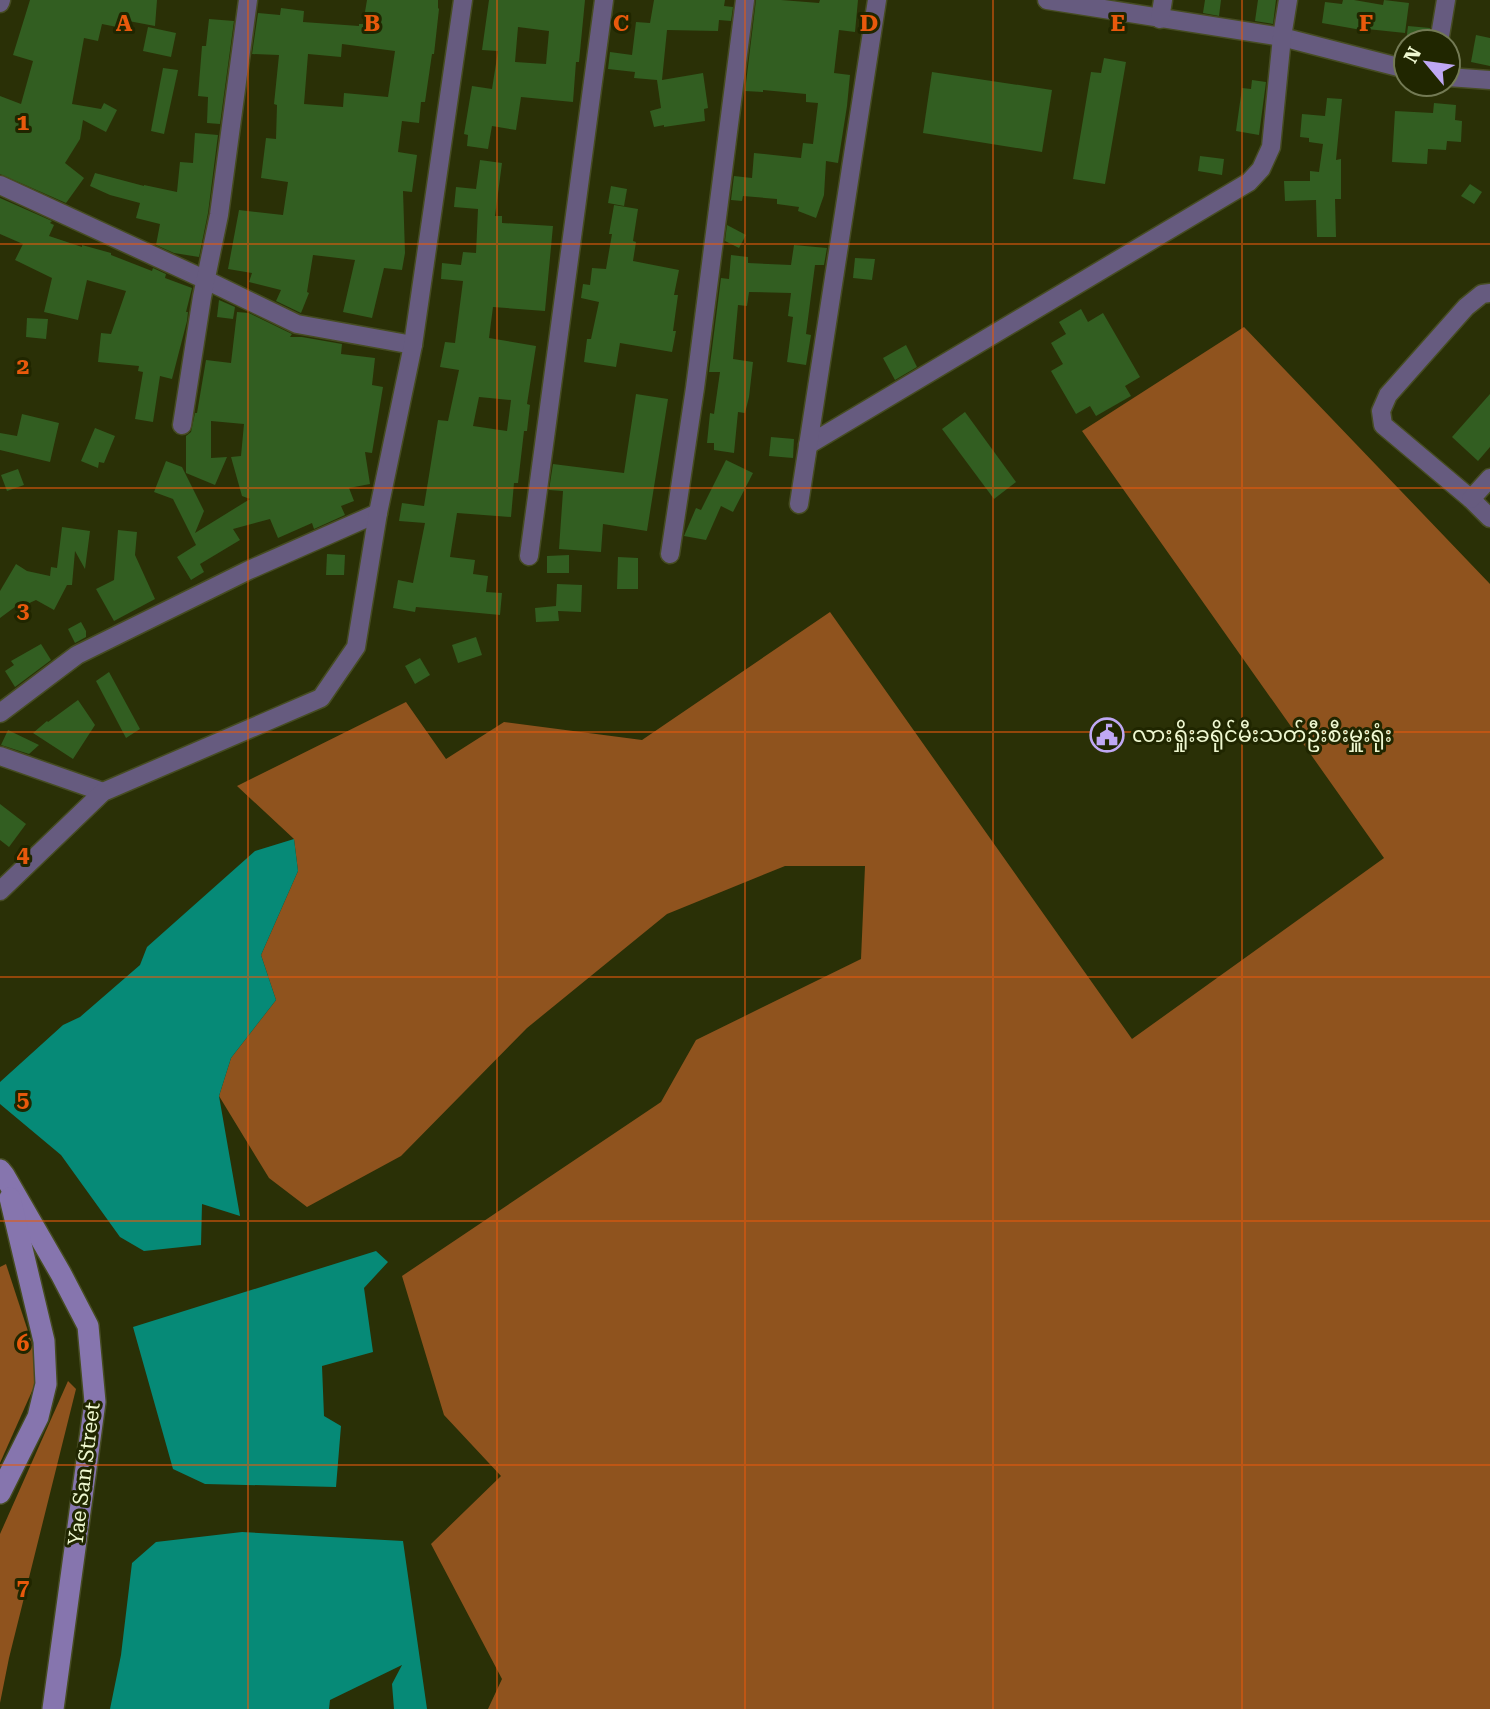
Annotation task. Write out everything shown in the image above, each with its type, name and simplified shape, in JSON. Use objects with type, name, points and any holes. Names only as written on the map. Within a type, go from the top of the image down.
[{"type":"main road","points":[[0,1493],[38,1417],[46,1384],[44,1341],[2,1173]]},
{"type":"main road","name":"Yae San Street","points":[[2,1173],[88,1326],[95,1402],[53,1709]]},
{"type":"street","points":[[182,425],[202,297],[219,215],[248,0]]},
{"type":"street","points":[[0,891],[103,792],[321,698],[356,647],[378,513],[413,345],[463,0]]},
{"type":"street","points":[[529,556],[604,0]]},
{"type":"street","points":[[670,554],[697,374],[745,0]]},
{"type":"street","points":[[799,504],[877,0]]},
{"type":"street","points":[[1046,0],[1282,37],[1392,65]]},
{"type":"street","points":[[1160,19],[1163,0]]},
{"type":"street","points":[[808,445],[1249,182],[1261,169],[1271,147],[1282,37],[1289,0]]},
{"type":"street","points":[[1441,28],[1446,0]]},
{"type":"street","points":[[1462,78],[1490,80]]},
{"type":"street","points":[[0,185],[297,324],[413,345]]},
{"type":"street","points":[[1490,293],[1482,294],[1466,307],[1388,394],[1381,411],[1383,425],[1490,518]]},
{"type":"street","points":[[1471,499],[1490,478]]},
{"type":"street","points":[[0,713],[77,655],[249,570],[378,513]]},
{"type":"street","points":[[0,756],[103,792]]},
{"type":"shaded area","points":[[1244,327],[1490,584],[1490,1709],[488,1709],[502,1679],[431,1544],[501,1476],[444,1415],[402,1276],[661,1102],[696,1040],[861,959],[865,866],[785,866],[667,914],[527,1028],[401,1156],[307,1207],[269,1178],[219,1096],[231,1058],[276,1000],[261,955],[298,871],[294,839],[237,786],[406,702],[446,759],[504,722],[642,740],[830,612],[1132,1039],[1384,858],[1082,431]]},
{"type":"shaded area","points":[[6,1264],[41,1371],[0,1463],[0,1267]]},
{"type":"shaded area","points":[[68,1381],[76,1389],[0,1703],[0,1534]]},
{"type":"water","points":[[294,839],[298,871],[261,955],[276,1000],[231,1058],[219,1096],[240,1216],[202,1204],[201,1245],[144,1251],[120,1237],[61,1155],[0,1104],[0,1082],[63,1025],[80,1017],[140,965],[147,947],[255,851]]},
{"type":"water","points":[[376,1251],[388,1262],[364,1288],[373,1352],[322,1366],[324,1416],[341,1426],[336,1487],[205,1484],[173,1469],[133,1327]]},
{"type":"water","points":[[242,1532],[403,1541],[427,1709],[394,1709],[392,1684],[402,1665],[330,1700],[329,1709],[110,1709],[121,1655],[132,1563],[156,1542]]},
{"type":"building","points":[[30,0],[157,0],[155,26],[118,19],[117,27],[102,24],[98,41],[84,38],[72,104],[101,109],[104,103],[117,110],[106,132],[83,120],[80,139],[65,163],[84,178],[66,203],[0,174],[0,96],[21,104],[33,61],[13,55]]},
{"type":"building","points":[[367,0],[438,0],[434,54],[425,102],[421,102],[419,123],[402,121],[398,152],[417,155],[412,192],[403,191],[405,253],[402,270],[384,268],[372,318],[343,312],[355,260],[313,255],[309,293],[301,313],[276,301],[281,290],[249,282],[252,273],[228,269],[239,210],[283,215],[288,182],[261,178],[266,138],[276,139],[277,105],[274,104],[279,55],[252,54],[258,13],[280,15],[281,8],[304,11],[303,22],[359,26],[363,24]],"holes":[[[342,44],[395,51],[388,97],[344,93],[343,107],[304,104],[308,54],[341,57]]]},
{"type":"building","points":[[489,0],[585,0],[573,102],[521,97],[516,130],[492,126],[488,149],[467,146],[468,135],[464,134],[472,86],[492,89],[498,51],[482,50]],"holes":[[[518,27],[549,31],[546,64],[515,62]]]},
{"type":"building","points":[[654,0],[725,0],[724,6],[733,7],[731,21],[719,20],[718,31],[667,30],[662,80],[703,73],[708,108],[704,109],[705,121],[654,127],[650,111],[661,108],[657,80],[634,78],[635,72],[608,69],[610,52],[632,55],[636,22],[650,23]]},
{"type":"building","points":[[756,0],[819,3],[820,0],[858,0],[855,32],[839,30],[834,73],[850,75],[847,106],[838,163],[826,161],[824,195],[816,218],[798,211],[799,207],[777,204],[777,199],[743,196],[742,201],[731,200],[734,176],[752,178],[754,153],[801,158],[803,143],[813,144],[818,103],[806,102],[806,94],[745,91]]},
{"type":"building","points":[[1205,0],[1221,0],[1219,16],[1203,13]]},
{"type":"building","points":[[1258,0],[1276,0],[1273,24],[1255,21]]},
{"type":"building","points":[[1343,0],[1383,5],[1384,0],[1409,3],[1406,28],[1392,28],[1392,32],[1367,31],[1322,23],[1325,2],[1342,4]]},
{"type":"building","points":[[209,19],[234,21],[220,124],[207,123],[208,97],[198,96],[202,46],[206,46]]},
{"type":"building","points":[[148,27],[176,33],[171,57],[143,51]]},
{"type":"building","points":[[1476,35],[1490,38],[1490,66],[1471,62]]},
{"type":"building","points":[[1104,58],[1126,62],[1105,184],[1073,179],[1091,72],[1101,73]]},
{"type":"building","points":[[163,68],[178,70],[164,134],[151,131]]},
{"type":"building","points":[[932,72],[1052,90],[1042,152],[923,133]]},
{"type":"building","points":[[1252,80],[1266,82],[1259,135],[1236,131],[1242,88],[1251,89]]},
{"type":"building","points":[[1327,98],[1342,99],[1336,160],[1341,159],[1341,199],[1335,199],[1336,237],[1317,237],[1316,200],[1285,201],[1284,181],[1310,181],[1310,171],[1319,172],[1323,144],[1309,142],[1309,138],[1300,137],[1302,114],[1325,116]]},
{"type":"building","points":[[1434,103],[1456,105],[1455,120],[1462,121],[1461,142],[1447,141],[1446,150],[1428,149],[1427,164],[1392,162],[1395,111],[1433,113]]},
{"type":"building","points":[[195,133],[218,135],[208,213],[199,257],[174,253],[156,245],[160,224],[136,218],[140,203],[90,186],[95,173],[177,192],[180,162],[193,163]]},
{"type":"building","points":[[1200,156],[1224,159],[1222,175],[1198,171]]},
{"type":"building","points":[[480,160],[502,163],[495,216],[502,216],[502,223],[553,226],[545,311],[493,307],[489,338],[536,346],[527,404],[530,405],[527,431],[524,431],[518,483],[514,483],[511,517],[457,513],[450,557],[475,560],[473,574],[488,576],[486,592],[502,593],[500,615],[416,607],[415,612],[393,608],[398,580],[413,583],[425,523],[399,521],[402,503],[424,506],[438,420],[448,421],[459,370],[440,367],[445,342],[455,343],[463,281],[441,279],[442,263],[461,265],[463,252],[476,253],[478,209],[454,207],[456,187],[476,189]],"holes":[[[479,397],[511,400],[507,431],[473,426]]]},
{"type":"building","points":[[1470,184],[1482,192],[1474,204],[1461,196]]},
{"type":"building","points":[[611,186],[627,189],[624,206],[608,203]]},
{"type":"building","points":[[0,198],[52,221],[50,223],[54,225],[49,236],[111,253],[152,271],[153,268],[166,274],[165,278],[192,288],[186,312],[187,321],[172,379],[160,376],[153,422],[135,419],[143,372],[138,371],[139,366],[98,362],[101,333],[111,334],[126,291],[87,280],[78,320],[44,312],[52,278],[15,260],[23,244],[0,234]]},
{"type":"building","points":[[614,205],[638,209],[633,261],[679,270],[674,295],[678,295],[672,352],[620,343],[616,367],[584,362],[587,339],[591,339],[599,302],[581,298],[583,284],[590,285],[592,268],[606,269]]},
{"type":"building","points":[[727,225],[746,235],[739,248],[725,241]]},
{"type":"building","points":[[794,245],[827,248],[824,265],[815,265],[806,334],[811,335],[806,365],[787,362],[793,317],[788,316],[791,293],[749,292],[747,306],[738,305],[733,359],[753,362],[749,397],[745,413],[738,412],[734,453],[714,450],[714,443],[707,443],[710,413],[714,414],[720,372],[709,372],[721,278],[729,279],[731,255],[748,257],[748,263],[791,265]]},
{"type":"building","points":[[855,258],[875,259],[872,280],[853,278]]},
{"type":"building","points":[[219,300],[235,307],[233,319],[217,317]]},
{"type":"building","points":[[1081,309],[1088,322],[1103,313],[1140,377],[1125,386],[1131,396],[1096,416],[1090,406],[1076,414],[1051,371],[1063,364],[1051,343],[1066,334],[1059,322]]},
{"type":"building","points":[[237,312],[249,313],[292,334],[290,337],[342,344],[341,354],[375,358],[372,385],[383,387],[372,453],[365,452],[370,484],[349,488],[354,501],[341,506],[345,515],[314,529],[312,523],[278,538],[270,519],[233,529],[240,540],[200,564],[204,572],[191,580],[177,557],[196,545],[173,499],[154,492],[166,461],[182,467],[204,511],[195,533],[250,499],[242,496],[231,457],[241,456],[244,424],[211,421],[211,458],[227,457],[215,485],[186,473],[186,436],[191,432],[197,413],[206,360],[231,363]]},
{"type":"building","points":[[27,318],[48,319],[46,339],[26,337]]},
{"type":"building","points":[[906,345],[917,367],[895,380],[883,358]]},
{"type":"building","points":[[636,394],[668,399],[647,531],[603,524],[601,552],[559,549],[563,491],[549,490],[553,464],[624,473]]},
{"type":"building","points":[[1490,394],[1490,447],[1478,461],[1452,437]]},
{"type":"building","points":[[965,412],[1016,482],[994,499],[942,429]]},
{"type":"building","points":[[22,414],[59,423],[50,462],[0,450],[0,433],[17,436]]},
{"type":"building","points":[[95,428],[115,436],[104,463],[99,462],[98,468],[81,461]]},
{"type":"building","points":[[771,437],[794,439],[793,458],[769,456]]},
{"type":"building","points":[[726,460],[753,473],[733,512],[721,506],[706,540],[684,536],[696,508],[701,510]]},
{"type":"building","points":[[18,469],[24,485],[7,491],[1,475]]},
{"type":"building","points":[[62,527],[90,531],[85,569],[75,551],[72,585],[67,585],[54,610],[36,600],[25,605],[23,601],[0,618],[0,591],[16,564],[27,571],[50,576],[51,567],[57,568]]},
{"type":"building","points":[[118,530],[137,532],[135,555],[155,599],[114,621],[96,589],[114,580]]},
{"type":"building","points":[[327,554],[345,555],[344,575],[326,575]]},
{"type":"building","points":[[569,555],[569,573],[547,573],[547,556]]},
{"type":"building","points":[[618,557],[638,558],[638,589],[617,589]]},
{"type":"building","points":[[557,584],[582,585],[581,612],[558,611],[559,621],[536,622],[535,608],[556,606]]},
{"type":"building","points":[[81,622],[86,637],[75,643],[68,629]]},
{"type":"building","points":[[476,637],[482,655],[458,663],[452,645]]},
{"type":"building","points":[[41,644],[51,660],[15,687],[5,671],[14,665],[11,661]]},
{"type":"building","points":[[420,658],[430,675],[415,684],[405,666]]},
{"type":"building","points":[[109,672],[140,729],[126,738],[96,681]]},
{"type":"building","points":[[78,700],[95,725],[73,759],[33,733]]},
{"type":"building","points":[[8,730],[39,745],[29,754],[1,745]]},
{"type":"building","points":[[0,804],[26,824],[9,847],[0,840]]},
{"type":"place","name":"လားရှိုးခရိုင်မီးသတ်ဦးစီးမှူးရုံး","points":[[1107,735]]}]
